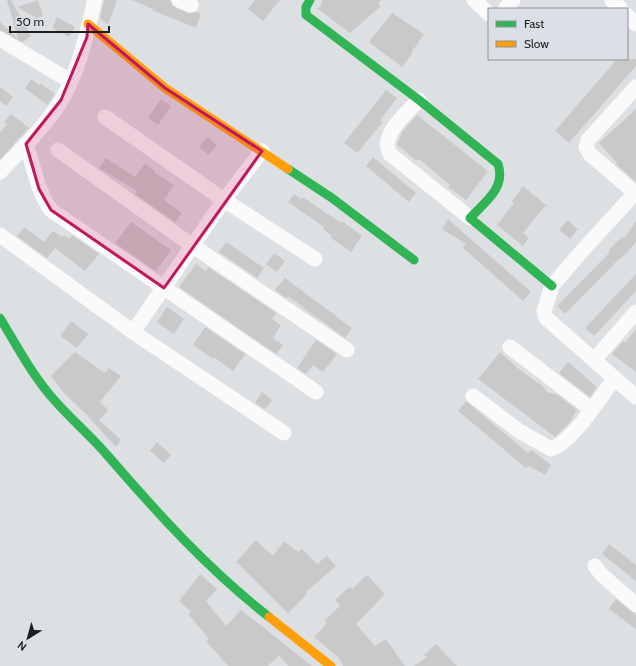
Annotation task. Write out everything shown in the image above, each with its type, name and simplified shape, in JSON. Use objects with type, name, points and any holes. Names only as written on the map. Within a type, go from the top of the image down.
[{"type":"street","points":[[0,172],[36,135],[61,100],[87,37],[88,24],[95,0]]},
{"type":"street","points":[[310,0],[306,7],[306,15],[419,100],[498,164],[502,171],[499,186],[470,218]]},
{"type":"street","points":[[474,0],[488,13]]},
{"type":"street","points":[[506,8],[513,0]]},
{"type":"street","points":[[612,0],[620,8]]},
{"type":"street","points":[[628,16],[636,24]]},
{"type":"street","points":[[88,24],[165,88],[332,198],[414,260]]},
{"type":"street","points":[[0,39],[70,81]]},
{"type":"street","points":[[636,87],[588,140],[586,147],[590,154],[636,192],[580,252],[552,286],[544,311],[546,318],[636,397]]},
{"type":"street","points":[[419,100],[393,129],[387,142],[387,148],[390,154],[552,286]]},
{"type":"street","points":[[105,117],[224,200],[315,259]]},
{"type":"street","points":[[26,144],[35,170],[39,189],[51,210],[316,392]]},
{"type":"street","points":[[58,150],[193,246],[347,350]]},
{"type":"street","points":[[133,332],[224,200],[262,151]]},
{"type":"street","points":[[0,235],[133,332],[284,433]]},
{"type":"street","points":[[594,360],[636,312]]},
{"type":"street","points":[[0,318],[32,371],[55,401],[100,447],[161,516],[210,567],[251,603],[331,666]]},
{"type":"street","points":[[510,347],[591,409]]},
{"type":"street","points":[[473,396],[519,431],[551,449],[560,446],[571,436],[614,378]]},
{"type":"street","points":[[595,566],[602,575],[636,605]]},
{"type":"highlighted area","points":[[88,24],[165,88],[262,151],[164,288],[51,210],[39,189],[26,144],[61,100],[87,37]]},
{"type":"building","points":[[7,0],[11,0],[31,36],[22,42],[0,30],[0,22],[18,39]]},
{"type":"building","points":[[38,0],[43,16],[36,18],[17,7]]},
{"type":"building","points":[[104,0],[117,0],[108,25],[100,18]]},
{"type":"building","points":[[132,0],[170,0],[172,5],[176,8],[188,13],[197,12],[201,14],[196,28]]},
{"type":"building","points":[[255,0],[280,0],[263,21],[248,9]]},
{"type":"building","points":[[322,0],[381,0],[378,4],[381,6],[350,33],[318,9],[321,6]]},
{"type":"building","points":[[392,13],[424,34],[402,67],[369,42]]},
{"type":"building","points":[[57,17],[75,27],[69,37],[52,28]]},
{"type":"building","points":[[636,59],[636,66],[569,143],[555,131],[616,60]]},
{"type":"building","points":[[31,79],[39,85],[40,83],[55,94],[47,105],[25,88]]},
{"type":"building","points":[[0,87],[13,97],[6,106],[0,101]]},
{"type":"building","points":[[386,90],[397,98],[380,120],[383,122],[357,153],[344,143]]},
{"type":"building","points":[[161,99],[171,106],[158,125],[148,118]]},
{"type":"building","points":[[636,109],[636,182],[616,164],[617,163],[599,143]]},
{"type":"building","points":[[11,114],[29,128],[0,159],[0,133],[7,124],[4,122]]},
{"type":"building","points":[[417,115],[488,171],[466,200],[448,187],[450,185],[419,159],[417,161],[397,145],[402,132]]},
{"type":"building","points":[[207,137],[217,145],[209,155],[199,147]]},
{"type":"building","points":[[373,157],[416,193],[409,202],[366,166]]},
{"type":"building","points":[[106,158],[135,177],[145,164],[155,171],[154,172],[174,185],[164,200],[182,213],[175,222],[135,194],[137,191],[99,168]]},
{"type":"building","points":[[523,186],[546,205],[523,233],[529,238],[523,246],[497,225],[514,203],[512,201]]},
{"type":"building","points":[[294,194],[301,199],[303,197],[341,223],[342,221],[362,236],[351,252],[331,238],[332,236],[323,229],[324,227],[288,202]]},
{"type":"building","points":[[448,219],[531,292],[523,301],[463,248],[466,244],[442,229]]},
{"type":"building","points":[[567,220],[578,229],[570,239],[559,230]]},
{"type":"building","points":[[636,221],[636,242],[627,253],[617,261],[565,314],[557,306],[610,252],[609,250],[622,237],[624,238]]},
{"type":"building","points":[[131,222],[171,250],[156,271],[115,243]]},
{"type":"building","points":[[24,227],[44,242],[53,231],[62,237],[64,235],[69,239],[72,235],[99,254],[85,271],[55,248],[47,258],[17,236]]},
{"type":"building","points":[[226,242],[264,268],[257,278],[219,252]]},
{"type":"building","points":[[274,253],[285,261],[277,272],[266,264]]},
{"type":"building","points":[[196,264],[206,271],[208,267],[276,313],[272,319],[281,325],[273,338],[283,345],[276,354],[179,287]]},
{"type":"building","points":[[636,274],[636,291],[594,336],[585,328]]},
{"type":"building","points":[[285,278],[352,328],[345,338],[289,297],[286,298],[275,290]]},
{"type":"building","points":[[167,307],[184,319],[174,334],[157,322]]},
{"type":"building","points":[[71,321],[88,334],[77,348],[60,336]]},
{"type":"building","points":[[205,327],[245,354],[233,371],[214,357],[213,359],[193,345]]},
{"type":"building","points":[[636,329],[636,372],[612,354],[623,341],[625,343]]},
{"type":"building","points":[[316,340],[337,354],[323,372],[313,365],[306,374],[297,368]]},
{"type":"building","points":[[75,352],[105,373],[109,368],[121,376],[100,402],[108,410],[99,420],[121,440],[116,447],[85,413],[64,393],[51,376]]},
{"type":"building","points":[[500,352],[519,369],[539,384],[540,383],[547,392],[558,395],[577,410],[570,422],[555,437],[478,379]]},
{"type":"building","points":[[568,362],[597,387],[590,397],[559,373]]},
{"type":"building","points":[[262,392],[272,400],[265,409],[255,403]]},
{"type":"building","points":[[466,401],[528,453],[531,450],[551,465],[545,475],[529,466],[526,468],[458,411]]},
{"type":"building","points":[[157,442],[171,455],[164,463],[150,451]]},
{"type":"building","points":[[256,540],[273,556],[284,541],[298,552],[302,549],[317,564],[327,556],[336,566],[306,592],[307,594],[288,613],[236,562]]},
{"type":"building","points":[[609,544],[636,565],[636,581],[602,554]]},
{"type":"building","points":[[200,574],[217,589],[206,601],[226,626],[241,610],[312,666],[288,666],[279,655],[268,666],[228,666],[206,641],[209,639],[188,614],[191,612],[179,601]]},
{"type":"building","points":[[367,575],[385,594],[356,624],[375,646],[386,639],[405,666],[343,666],[338,657],[314,637],[327,623],[324,621],[340,606],[335,600],[349,587],[352,589]]},
{"type":"building","points":[[616,599],[636,615],[636,629],[609,609]]},
{"type":"building","points":[[436,644],[457,666],[414,666],[427,657],[424,655]]},
{"type":"traffic: fast","points":[[310,0],[306,7],[306,15],[419,100],[498,164],[500,173],[497,187],[488,200],[470,218],[552,286]]},
{"type":"traffic: fast","points":[[288,169],[332,198],[414,260]]},
{"type":"traffic: fast","points":[[0,318],[33,372],[56,402],[102,449],[185,541],[205,561],[269,617]]},
{"type":"traffic: slow","points":[[88,24],[165,88],[288,169]]},
{"type":"traffic: slow","points":[[269,617],[331,666]]}]
